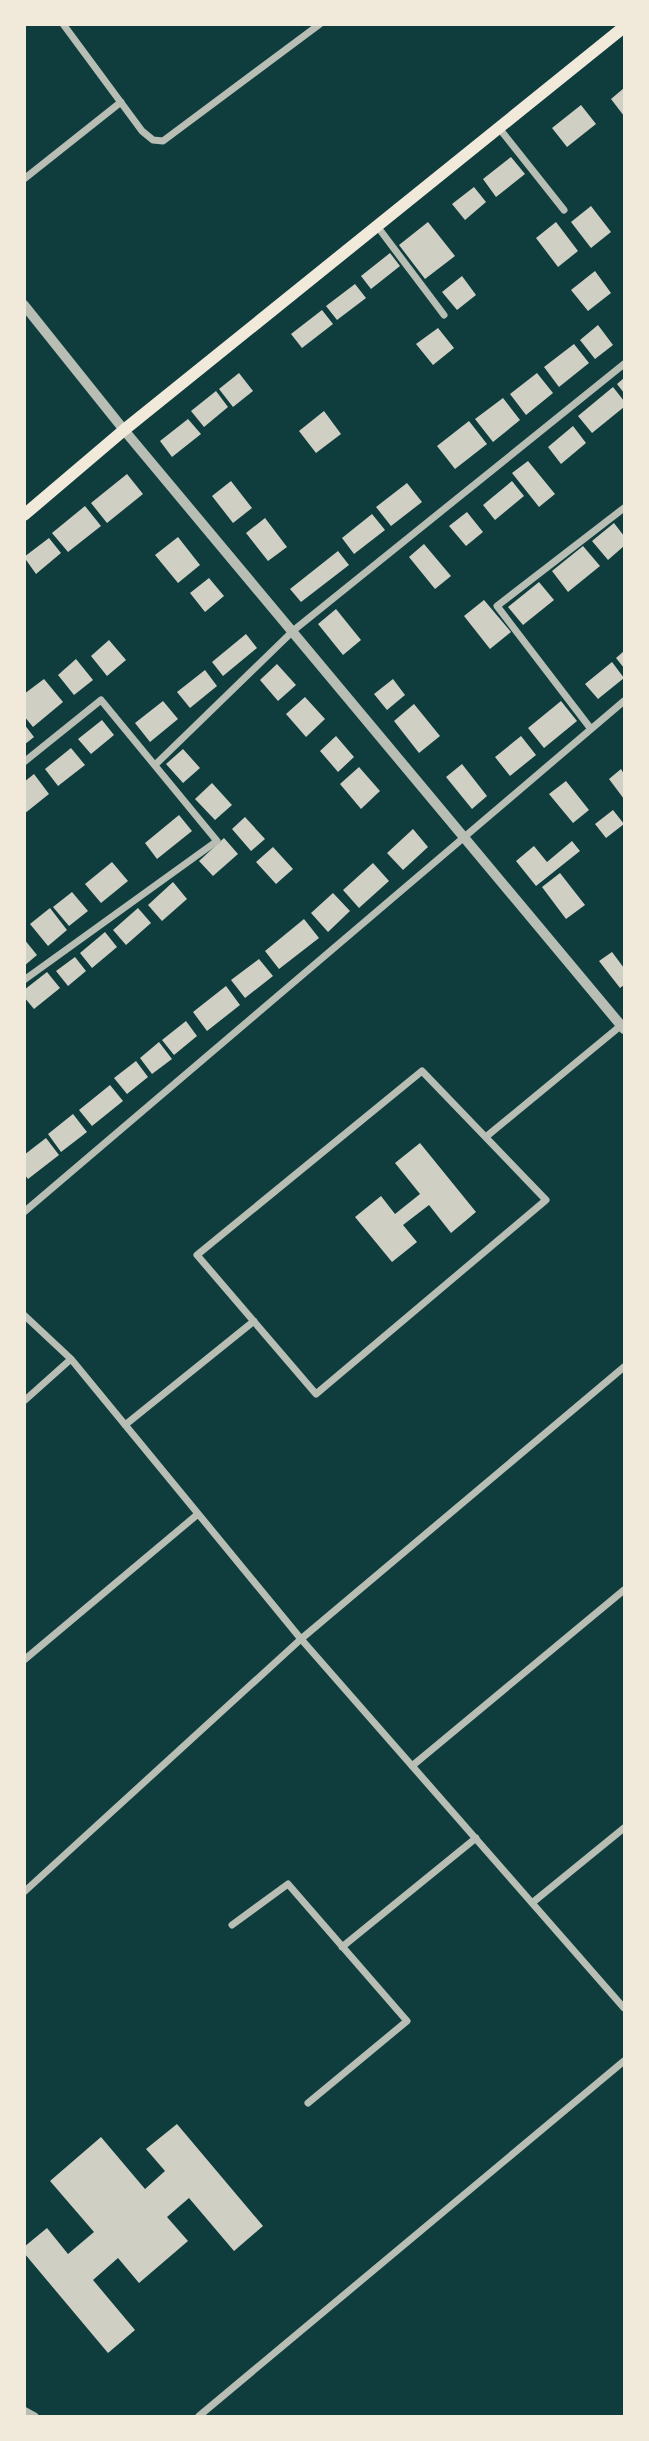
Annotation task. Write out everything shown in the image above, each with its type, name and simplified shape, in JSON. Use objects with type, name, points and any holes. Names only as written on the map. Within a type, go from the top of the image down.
[{"type":"main road","points":[[24,515],[124,430],[625,27]]},
{"type":"street","points":[[63,24],[142,131],[153,140],[163,141],[320,24]]},
{"type":"street","points":[[24,179],[121,102]]},
{"type":"street","points":[[499,128],[564,210]]},
{"type":"street","points":[[377,226],[444,315]]},
{"type":"street","points":[[24,305],[124,430],[294,630],[462,838],[624,1025],[487,1136]]},
{"type":"street","points":[[155,765],[294,630],[625,364]]},
{"type":"street","points":[[591,729],[497,606],[625,508]]},
{"type":"street","points":[[24,762],[101,700],[217,841],[24,980]]},
{"type":"street","points":[[24,1212],[625,701]]},
{"type":"street","points":[[422,1071],[546,1200],[316,1394],[254,1321],[197,1255],[422,1071]]},
{"type":"street","points":[[24,1315],[71,1359],[301,1639],[625,2008]]},
{"type":"street","points":[[125,1425],[254,1321]]},
{"type":"street","points":[[24,1401],[71,1359]]},
{"type":"street","points":[[24,1892],[301,1639],[625,1367]]},
{"type":"street","points":[[24,1660],[198,1514]]},
{"type":"street","points":[[412,1766],[625,1590]]},
{"type":"street","points":[[532,1903],[625,1828]]},
{"type":"street","points":[[342,1947],[475,1838]]},
{"type":"street","points":[[232,1925],[288,1884],[407,2021],[308,2104]]},
{"type":"street","points":[[198,2417],[625,2061]]},
{"type":"street","points":[[24,2410],[35,2417]]},
{"type":"building","points":[[624,88],[624,116],[611,99]]},
{"type":"building","points":[[581,105],[596,124],[567,147],[552,128]]},
{"type":"building","points":[[511,157],[525,174],[496,197],[483,179]]},
{"type":"building","points":[[474,187],[486,202],[465,220],[452,204]]},
{"type":"building","points":[[591,206],[611,232],[591,248],[571,222]]},
{"type":"building","points":[[428,222],[455,256],[425,279],[399,245]]},
{"type":"building","points":[[556,222],[578,251],[558,267],[536,238]]},
{"type":"building","points":[[390,253],[400,266],[371,289],[361,276]]},
{"type":"building","points":[[595,271],[611,293],[588,311],[571,290]]},
{"type":"building","points":[[462,276],[476,295],[457,310],[442,292]]},
{"type":"building","points":[[355,284],[366,298],[337,320],[326,306]]},
{"type":"building","points":[[322,310],[333,324],[302,348],[291,334]]},
{"type":"building","points":[[598,325],[613,345],[595,359],[580,340]]},
{"type":"building","points":[[438,328],[454,348],[433,365],[416,344]]},
{"type":"building","points":[[574,344],[589,363],[559,387],[544,367]]},
{"type":"building","points":[[239,373],[253,391],[233,407],[219,389]]},
{"type":"building","points":[[537,373],[553,393],[526,415],[510,394]]},
{"type":"building","points":[[624,378],[624,393],[617,384]]},
{"type":"building","points":[[613,387],[624,401],[624,407],[592,433],[578,416]]},
{"type":"building","points":[[216,391],[228,407],[204,427],[191,411]]},
{"type":"building","points":[[503,398],[520,420],[493,442],[475,419]]},
{"type":"building","points":[[324,411],[341,434],[316,453],[299,431]]},
{"type":"building","points":[[188,419],[201,434],[172,457],[160,441]]},
{"type":"building","points":[[469,421],[487,444],[455,469],[437,446]]},
{"type":"building","points":[[573,426],[586,443],[561,464],[548,447]]},
{"type":"building","points":[[528,461],[555,494],[539,507],[512,473]]},
{"type":"building","points":[[127,474],[143,494],[107,523],[91,503]]},
{"type":"building","points":[[231,481],[252,508],[233,523],[212,496]]},
{"type":"building","points":[[512,481],[524,496],[495,520],[483,505]]},
{"type":"building","points":[[407,483],[422,502],[391,526],[376,507]]},
{"type":"building","points":[[85,506],[101,526],[68,552],[52,533]]},
{"type":"building","points":[[467,512],[483,532],[466,546],[449,526]]},
{"type":"building","points":[[372,514],[385,530],[354,554],[342,538]]},
{"type":"building","points":[[265,518],[287,547],[268,561],[246,533]]},
{"type":"building","points":[[614,523],[624,536],[624,546],[608,560],[592,541]]},
{"type":"building","points":[[178,537],[200,565],[178,583],[155,555]]},
{"type":"building","points":[[49,538],[61,553],[36,574],[24,557]]},
{"type":"building","points":[[424,544],[451,576],[435,589],[409,557]]},
{"type":"building","points":[[583,546],[600,566],[568,592],[552,571]]},
{"type":"building","points":[[338,551],[349,565],[301,602],[290,589]]},
{"type":"building","points":[[209,578],[224,596],[205,612],[190,593]]},
{"type":"building","points":[[539,582],[554,600],[523,625],[508,607]]},
{"type":"building","points":[[484,600],[511,632],[490,649],[464,616]]},
{"type":"building","points":[[336,609],[361,640],[343,655],[318,624]]},
{"type":"building","points":[[246,634],[257,648],[223,676],[212,662]]},
{"type":"building","points":[[109,640],[126,660],[107,676],[91,656]]},
{"type":"building","points":[[624,651],[624,668],[616,658]]},
{"type":"building","points":[[76,659],[93,680],[74,695],[58,675]]},
{"type":"building","points":[[612,662],[624,678],[598,699],[585,684]]},
{"type":"building","points":[[277,664],[296,685],[278,701],[260,680]]},
{"type":"building","points":[[205,670],[217,686],[190,708],[177,692]]},
{"type":"building","points":[[44,679],[63,702],[33,727],[24,716],[24,694]]},
{"type":"building","points":[[393,679],[405,695],[387,710],[374,694]]},
{"type":"building","points":[[305,697],[325,719],[306,737],[286,714]]},
{"type":"building","points":[[163,701],[178,719],[150,742],[135,723]]},
{"type":"building","points":[[561,701],[577,721],[544,748],[528,728]]},
{"type":"building","points":[[414,704],[440,736],[419,753],[394,721]]},
{"type":"building","points":[[102,720],[114,735],[91,754],[78,739]]},
{"type":"building","points":[[24,724],[34,737],[24,745]]},
{"type":"building","points":[[336,736],[354,757],[338,772],[320,751]]},
{"type":"building","points":[[521,736],[536,755],[510,776],[495,757]]},
{"type":"building","points":[[71,748],[85,765],[58,786],[45,769]]},
{"type":"building","points":[[183,749],[200,768],[183,783],[166,764]]},
{"type":"building","points":[[462,764],[487,796],[472,809],[446,777]]},
{"type":"building","points":[[359,767],[380,791],[361,809],[340,784]]},
{"type":"building","points":[[621,769],[624,774],[624,799],[609,779]]},
{"type":"building","points":[[34,774],[49,794],[24,814],[24,782]]},
{"type":"building","points":[[566,781],[589,810],[573,823],[549,794]]},
{"type":"building","points":[[212,783],[232,805],[215,820],[195,799]]},
{"type":"building","points":[[613,810],[624,824],[606,838],[595,824]]},
{"type":"building","points":[[179,815],[192,831],[157,859],[145,843]]},
{"type":"building","points":[[245,817],[265,839],[251,851],[232,829]]},
{"type":"building","points":[[413,829],[428,847],[403,870],[387,853]]},
{"type":"building","points":[[224,838],[238,854],[213,876],[199,861]]},
{"type":"building","points":[[572,841],[580,851],[536,886],[516,861],[534,846],[547,862]]},
{"type":"building","points":[[273,847],[293,869],[276,884],[256,862]]},
{"type":"building","points":[[112,862],[128,881],[101,903],[85,884]]},
{"type":"building","points":[[373,863],[389,881],[359,908],[343,890]]},
{"type":"building","points":[[560,873],[585,905],[566,919],[542,887]]},
{"type":"building","points":[[173,882],[187,899],[162,921],[148,905]]},
{"type":"building","points":[[72,892],[88,911],[69,926],[53,907]]},
{"type":"building","points":[[333,893],[350,911],[328,932],[311,913]]},
{"type":"building","points":[[50,908],[67,930],[48,946],[30,924]]},
{"type":"building","points":[[138,908],[151,923],[126,945],[113,930]]},
{"type":"building","points":[[304,919],[319,938],[279,969],[265,951]]},
{"type":"building","points":[[105,932],[117,947],[92,968],[80,953]]},
{"type":"building","points":[[24,939],[37,955],[24,966]]},
{"type":"building","points":[[612,952],[624,968],[624,985],[620,988],[599,961]]},
{"type":"building","points":[[75,957],[86,971],[68,986],[56,971]]},
{"type":"building","points":[[259,959],[273,976],[245,998],[231,980]]},
{"type":"building","points":[[47,972],[60,988],[34,1009],[24,997],[24,990]]},
{"type":"building","points":[[226,986],[240,1005],[207,1031],[193,1012]]},
{"type":"building","points":[[186,1021],[197,1036],[174,1055],[162,1040]]},
{"type":"building","points":[[159,1042],[172,1059],[152,1074],[140,1058]]},
{"type":"building","points":[[136,1061],[148,1077],[127,1094],[114,1078]]},
{"type":"building","points":[[110,1085],[123,1101],[92,1126],[79,1110]]},
{"type":"building","points":[[73,1114],[87,1132],[61,1152],[48,1134]]},
{"type":"building","points":[[46,1138],[59,1155],[28,1179],[24,1174],[24,1155]]},
{"type":"building","points":[[420,1143],[476,1212],[451,1233],[429,1205],[403,1225],[417,1242],[392,1262],[355,1217],[381,1196],[395,1214],[420,1194],[395,1163]]},
{"type":"building","points":[[177,2124],[263,2226],[234,2251],[189,2198],[167,2217],[188,2241],[139,2283],[118,2258],[93,2280],[135,2330],[108,2353],[24,2253],[24,2247],[47,2228],[68,2254],[94,2232],[50,2181],[101,2137],[145,2189],[165,2171],[146,2149]]}]
